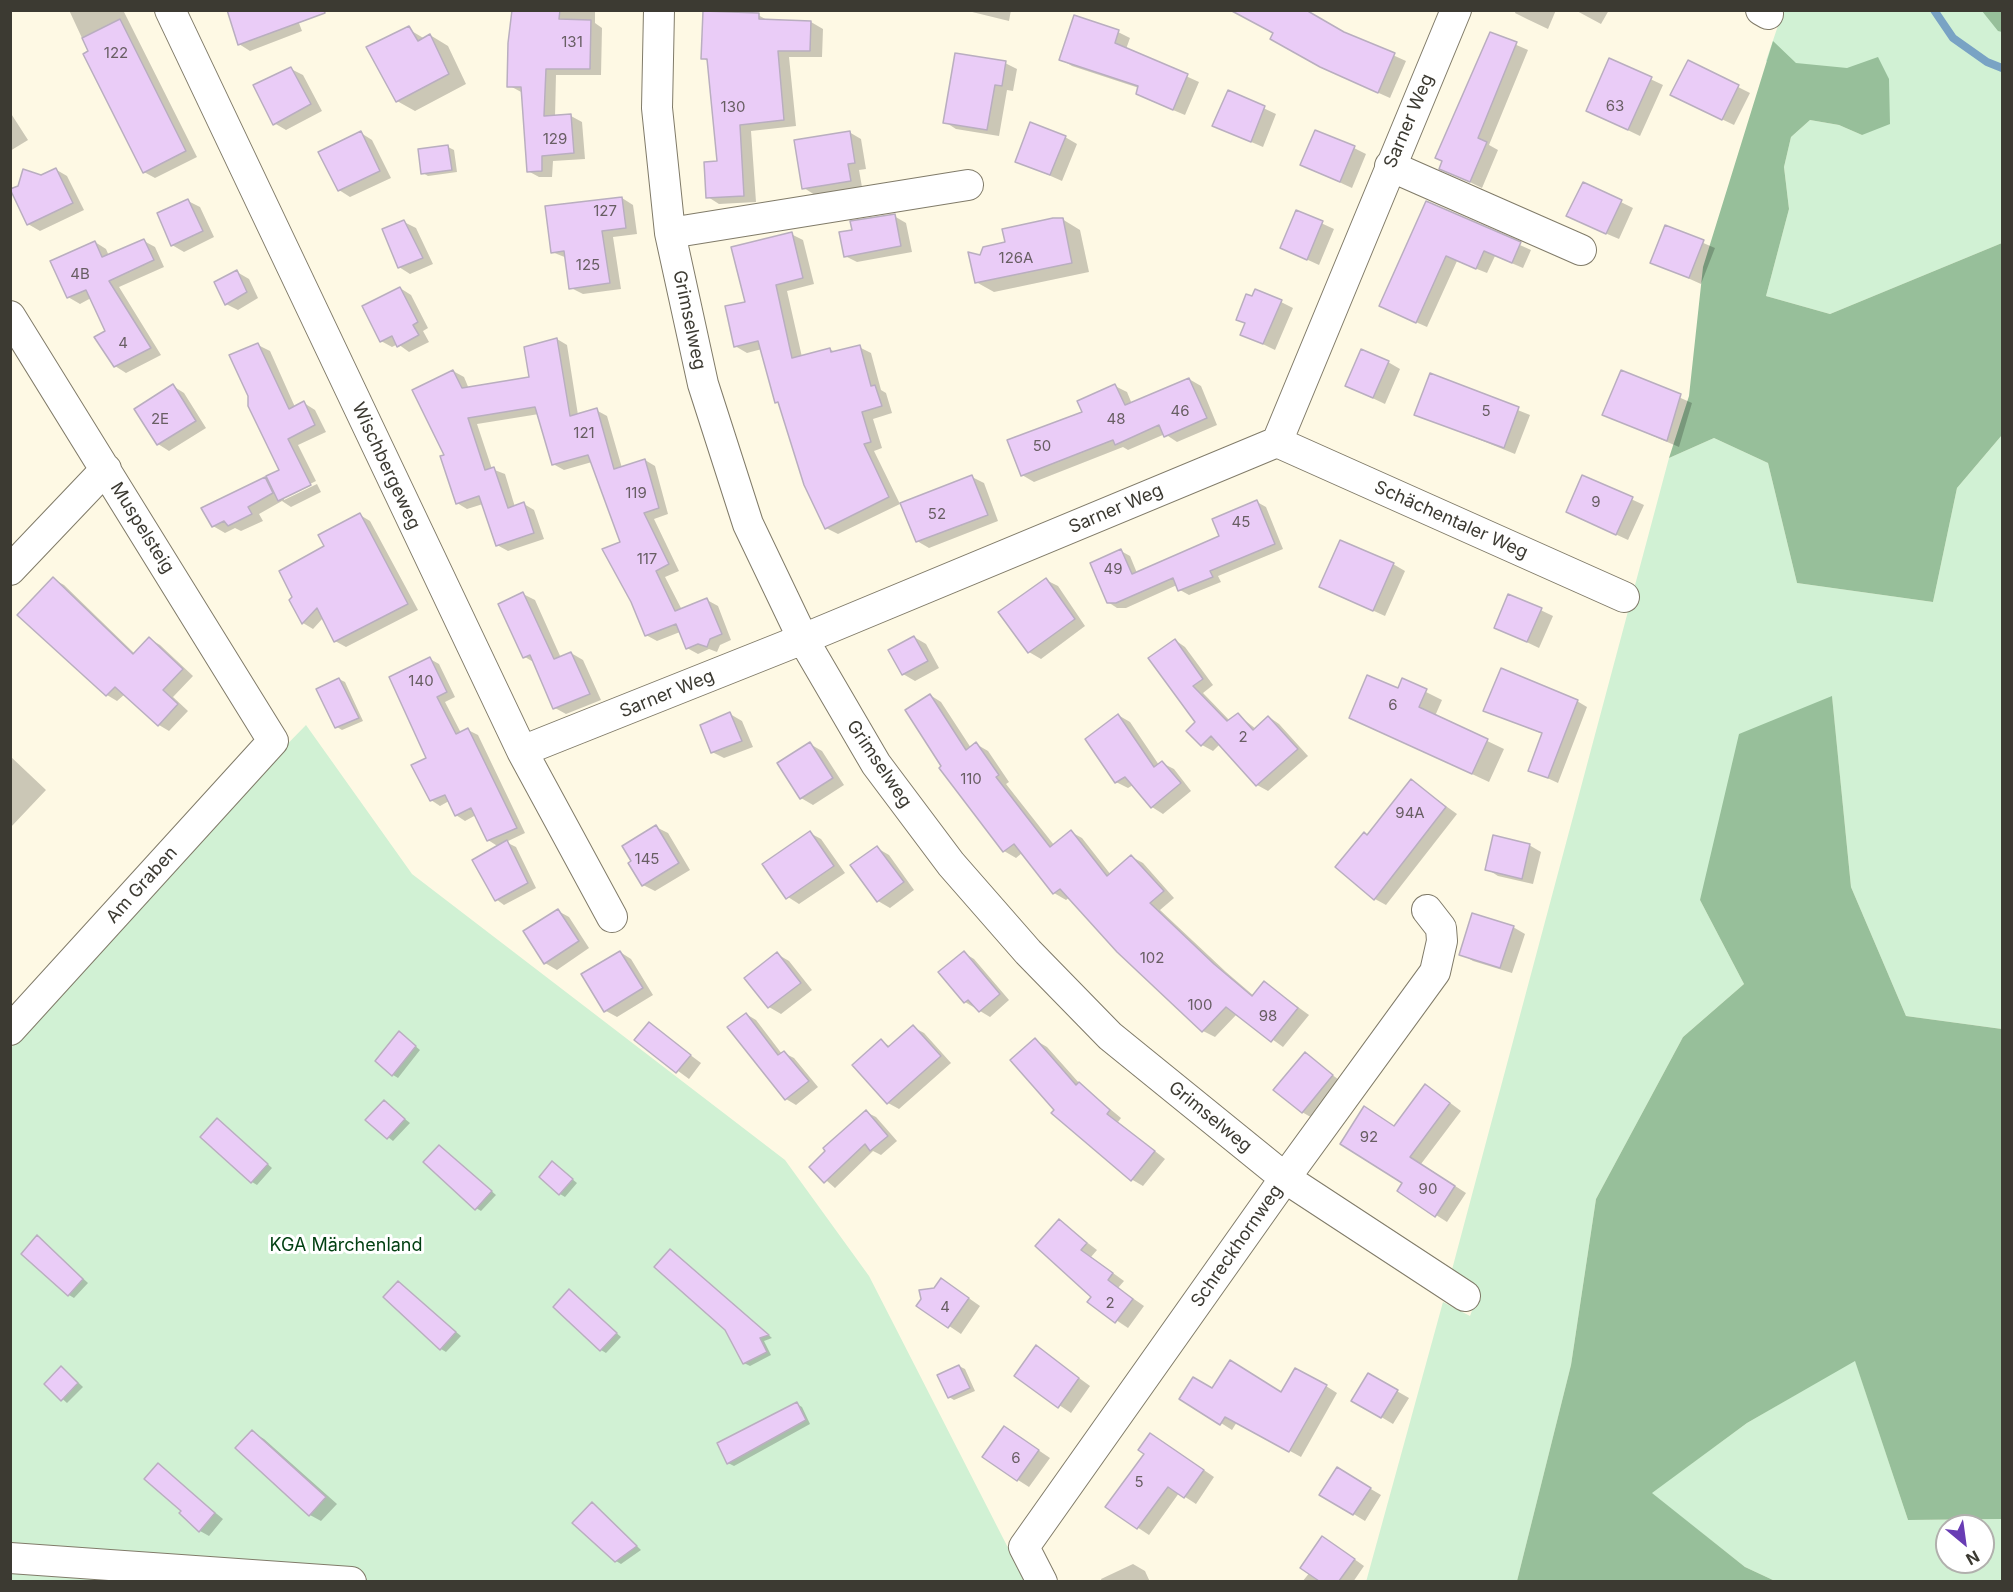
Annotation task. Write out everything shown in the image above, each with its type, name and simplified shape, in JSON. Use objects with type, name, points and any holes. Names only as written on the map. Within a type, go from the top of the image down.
[{"type":"street","name":"Wischbergeweg","points":[[170,10],[522,751],[612,917]]},
{"type":"street","name":"Grimselweg","points":[[659,10],[657,108],[670,233],[703,384],[748,524],[803,639],[876,764],[951,864],[1028,952],[1110,1036],[1285,1178],[1465,1296]]},
{"type":"street","name":"Sarner Weg","points":[[522,751],[803,639],[1278,442],[1456,10]]},
{"type":"street","points":[[1390,166],[1581,250]]},
{"type":"street","points":[[670,233],[968,185]]},
{"type":"street","name":"Muspelsteig","points":[[10,316],[273,741]]},
{"type":"street","name":"Schächentaler Weg","points":[[1278,442],[1624,597]]},
{"type":"street","points":[[10,570],[106,469]]},
{"type":"street","name":"Am Graben","points":[[10,1030],[273,741]]},
{"type":"street","name":"Schreckhornweg","points":[[1042,1581],[1024,1547],[1285,1178],[1436,972],[1442,941],[1441,928],[1427,910]]},
{"type":"street","points":[[10,1558],[351,1581]]},
{"type":"green space","points":[[1783,11],[2002,11],[2002,243],[1830,314],[1766,296],[1789,209],[1784,167],[1791,137],[1810,120],[1839,125],[1862,135],[1888,98],[1889,89],[1766,61]]},
{"type":"green space","points":[[1982,11],[2002,11],[2002,32],[1998,31]]},
{"type":"green space","points":[[1773,41],[1796,63],[1847,68],[1878,57],[1889,79],[1890,124],[1862,135],[1839,125],[1810,120],[1791,137],[1784,167],[1789,209],[1766,296],[1830,314],[2002,243],[2002,435],[1957,488],[1933,602],[1797,583],[1768,463],[1714,438],[1669,458],[1689,396],[1703,267]]},
{"type":"green space","points":[[2002,435],[2002,1029],[1906,1016],[1851,887],[1832,697],[1700,900],[1744,984],[1683,1037],[1596,1199],[1571,1365],[1517,1581],[1366,1582],[1443,1302],[1470,1316],[1479,1292],[1450,1277],[1669,458],[1714,438],[1768,463],[1797,583],[1933,602],[1957,488]]},
{"type":"green space","points":[[1832,696],[1851,887],[1906,1016],[2002,1029],[2002,1519],[1995,1519],[1995,1514],[1935,1514],[1935,1520],[1908,1520],[1855,1361],[1747,1423],[1652,1493],[1745,1567],[1775,1581],[1517,1581],[1571,1365],[1596,1199],[1683,1037],[1744,984],[1700,900],[1739,734]]},
{"type":"green space","name":"KGA Märchenland","points":[[306,725],[412,874],[785,1160],[869,1276],[1025,1581],[11,1582],[11,1048],[265,767]]},
{"type":"green space","points":[[1855,1360],[1908,1520],[1935,1520],[1935,1574],[1995,1574],[1995,1519],[2002,1519],[2002,1581],[1775,1581],[1745,1567],[1651,1493],[1747,1423]]},
{"type":"building","points":[[227,10],[324,10],[325,13],[238,45]]},
{"type":"building","points":[[512,10],[560,10],[559,19],[591,20],[590,69],[546,69],[544,116],[571,114],[574,153],[542,156],[542,171],[527,172],[521,87],[507,87],[508,43]]},
{"type":"building","points":[[1230,10],[1306,10],[1344,32],[1395,53],[1378,93],[1320,67],[1270,39],[1273,33]]},
{"type":"building","points":[[703,11],[759,13],[759,19],[811,21],[810,51],[778,51],[784,120],[740,125],[744,196],[706,198],[704,162],[717,161],[707,59],[701,59]]},
{"type":"building","points":[[1074,15],[1119,30],[1115,43],[1188,74],[1173,110],[1136,94],[1138,86],[1059,60]]},
{"type":"building","points":[[120,19],[186,151],[143,173],[83,54],[88,51],[82,38]]},
{"type":"building","points":[[409,26],[418,41],[430,34],[449,74],[396,102],[366,47]]},
{"type":"building","points":[[1490,32],[1517,42],[1478,138],[1487,142],[1470,182],[1439,169],[1442,161],[1435,158]]},
{"type":"building","points":[[955,53],[1006,61],[1002,86],[995,85],[987,130],[943,123]]},
{"type":"building","points":[[1609,58],[1652,77],[1628,130],[1586,111]]},
{"type":"building","points":[[1688,60],[1739,85],[1722,120],[1670,95]]},
{"type":"building","points":[[291,67],[311,104],[273,125],[253,85]]},
{"type":"building","points":[[1228,90],[1265,106],[1251,142],[1212,126]]},
{"type":"building","points":[[1030,122],[1066,136],[1050,175],[1015,162]]},
{"type":"building","points":[[1315,130],[1355,146],[1340,182],[1300,165]]},
{"type":"building","points":[[361,131],[380,171],[338,191],[318,152]]},
{"type":"building","points":[[850,131],[855,163],[848,164],[851,181],[802,189],[794,140]]},
{"type":"building","points":[[448,145],[452,170],[421,174],[418,149]]},
{"type":"building","points":[[56,168],[73,203],[27,225],[10,189],[18,186],[23,169],[41,175]]},
{"type":"building","points":[[1583,182],[1622,200],[1606,234],[1566,216]]},
{"type":"building","points":[[622,197],[626,228],[602,231],[610,283],[569,289],[564,251],[551,253],[545,206]]},
{"type":"building","points":[[188,199],[203,231],[171,246],[157,213]]},
{"type":"building","points":[[1426,201],[1521,242],[1512,263],[1484,251],[1476,269],[1446,256],[1416,323],[1379,306]]},
{"type":"building","points":[[1296,210],[1323,221],[1307,260],[1280,248]]},
{"type":"building","points":[[895,214],[901,246],[844,257],[839,232],[852,230],[850,221]]},
{"type":"building","points":[[1063,218],[1072,263],[975,283],[968,252],[980,255],[983,247],[1005,242],[1002,229]]},
{"type":"building","points":[[404,220],[423,258],[398,268],[382,229]]},
{"type":"building","points":[[1665,225],[1704,240],[1689,278],[1650,263]]},
{"type":"building","points":[[792,232],[803,278],[776,285],[792,358],[830,348],[831,352],[860,345],[871,386],[875,385],[882,406],[862,412],[871,442],[864,444],[889,497],[825,529],[804,485],[778,402],[775,403],[758,341],[734,347],[725,306],[745,302],[731,247]]},
{"type":"building","points":[[144,239],[154,260],[109,281],[151,348],[114,367],[94,337],[105,331],[86,290],[67,298],[50,261],[95,241],[102,257]]},
{"type":"building","points":[[237,270],[247,292],[225,305],[214,282]]},
{"type":"building","points":[[400,287],[418,322],[413,325],[419,335],[397,347],[392,336],[380,342],[362,306]]},
{"type":"building","points":[[1255,289],[1282,300],[1263,344],[1240,335],[1245,323],[1236,320],[1246,294],[1252,296]]},
{"type":"building","points":[[557,338],[570,416],[597,408],[614,469],[645,459],[659,508],[644,513],[669,564],[656,571],[675,611],[707,598],[722,634],[710,639],[707,647],[698,644],[686,649],[676,624],[645,636],[631,602],[602,549],[620,542],[588,455],[552,465],[535,407],[468,418],[485,470],[494,467],[508,508],[524,502],[534,533],[496,546],[479,496],[456,504],[440,456],[444,455],[412,390],[453,370],[462,388],[529,377],[524,347]]},
{"type":"building","points":[[258,343],[289,409],[304,401],[315,425],[288,439],[311,485],[278,501],[266,476],[279,470],[248,406],[248,396],[229,355]]},
{"type":"building","points":[[1361,349],[1389,361],[1373,398],[1345,386]]},
{"type":"building","points":[[1621,370],[1681,394],[1667,441],[1602,415]]},
{"type":"building","points":[[1430,373],[1519,407],[1504,448],[1414,415]]},
{"type":"building","points":[[1189,378],[1207,418],[1164,437],[1159,425],[1115,445],[1113,440],[1021,476],[1007,440],[1082,412],[1077,401],[1115,384],[1125,405]]},
{"type":"building","points":[[173,384],[196,421],[157,445],[134,409]]},
{"type":"building","points":[[972,475],[988,515],[916,542],[900,503]]},
{"type":"building","points":[[1582,475],[1633,497],[1616,535],[1566,512]]},
{"type":"building","points":[[265,477],[273,493],[248,507],[252,514],[228,526],[224,521],[212,527],[201,508]]},
{"type":"building","points":[[1257,500],[1275,544],[1210,571],[1213,577],[1178,591],[1173,578],[1116,603],[1107,603],[1090,563],[1121,549],[1132,574],[1219,536],[1212,519]]},
{"type":"building","points":[[360,513],[408,604],[334,642],[317,608],[302,624],[289,600],[292,597],[279,571],[324,546],[318,535]]},
{"type":"building","points":[[1340,540],[1394,563],[1373,611],[1319,587]]},
{"type":"building","points":[[53,577],[133,654],[149,637],[183,669],[163,690],[178,704],[158,726],[115,687],[106,696],[17,615]]},
{"type":"building","points":[[1046,578],[1075,619],[1028,653],[998,612]]},
{"type":"building","points":[[523,592],[554,659],[571,652],[590,694],[553,709],[530,655],[523,658],[498,604]]},
{"type":"building","points":[[1508,594],[1542,608],[1527,642],[1494,628]]},
{"type":"building","points":[[914,636],[928,661],[902,675],[888,650]]},
{"type":"building","points":[[1175,639],[1203,679],[1193,686],[1227,721],[1238,713],[1253,730],[1268,716],[1298,749],[1256,786],[1211,736],[1201,746],[1186,731],[1195,722],[1148,658]]},
{"type":"building","points":[[430,657],[447,692],[437,697],[456,734],[468,728],[517,828],[487,841],[471,808],[455,816],[445,795],[430,801],[411,765],[426,758],[389,677]]},
{"type":"building","points":[[1501,668],[1578,700],[1548,778],[1528,771],[1542,733],[1483,711]]},
{"type":"building","points":[[1367,675],[1398,688],[1402,678],[1427,689],[1419,707],[1488,739],[1472,774],[1349,718]]},
{"type":"building","points":[[339,678],[359,718],[335,728],[316,689]]},
{"type":"building","points":[[930,694],[966,750],[976,742],[999,775],[996,777],[1050,847],[1071,830],[1107,876],[1131,855],[1164,891],[1150,903],[1214,964],[1252,996],[1264,981],[1298,1008],[1271,1042],[1226,1007],[1202,1032],[1117,952],[1060,889],[1053,894],[1014,844],[1003,852],[939,768],[941,766],[905,710]]},
{"type":"building","points":[[730,712],[742,741],[711,753],[700,725]]},
{"type":"building","points":[[1118,714],[1154,767],[1162,761],[1181,783],[1151,808],[1125,777],[1115,783],[1085,739]]},
{"type":"building","points":[[810,742],[833,778],[800,799],[777,763]]},
{"type":"building","points":[[1411,779],[1446,807],[1374,900],[1335,867],[1364,832],[1367,835]]},
{"type":"building","points":[[656,825],[679,863],[642,886],[628,863],[631,861],[622,846]]},
{"type":"building","points":[[810,831],[834,866],[786,899],[762,864]]},
{"type":"building","points":[[1493,835],[1530,844],[1522,879],[1485,870]]},
{"type":"building","points":[[507,840],[528,883],[495,901],[472,860]]},
{"type":"building","points":[[877,846],[904,882],[877,902],[850,865]]},
{"type":"building","points":[[558,909],[579,941],[544,964],[523,931]]},
{"type":"building","points":[[1472,913],[1514,926],[1500,968],[1459,955]]},
{"type":"building","points":[[620,951],[643,988],[604,1012],[581,974]]},
{"type":"building","points":[[964,951],[1000,994],[979,1012],[968,1000],[964,1003],[938,972]]},
{"type":"building","points":[[777,952],[801,983],[768,1008],[744,978]]},
{"type":"building","points":[[746,1013],[778,1055],[784,1051],[809,1081],[785,1100],[727,1027]]},
{"type":"building","points":[[649,1022],[691,1055],[676,1073],[634,1040]]},
{"type":"building","points":[[913,1025],[941,1056],[887,1104],[852,1065],[881,1039],[888,1047]]},
{"type":"building","points":[[399,1031],[416,1046],[392,1076],[375,1061]]},
{"type":"building","points":[[1035,1038],[1076,1085],[1079,1082],[1110,1110],[1107,1114],[1155,1151],[1131,1181],[1051,1113],[1054,1110],[1010,1060]]},
{"type":"building","points":[[1305,1052],[1333,1075],[1302,1113],[1273,1090]]},
{"type":"building","points":[[1425,1084],[1450,1103],[1410,1157],[1455,1186],[1435,1217],[1397,1191],[1402,1183],[1340,1144],[1364,1106],[1394,1126]]},
{"type":"building","points":[[384,1100],[405,1119],[387,1139],[365,1120]]},
{"type":"building","points":[[866,1110],[888,1136],[870,1151],[865,1144],[824,1183],[809,1167],[825,1151],[823,1148]]},
{"type":"building","points":[[217,1118],[268,1164],[251,1183],[200,1137]]},
{"type":"building","points":[[439,1145],[492,1191],[475,1210],[423,1162]]},
{"type":"building","points":[[552,1161],[573,1179],[559,1195],[539,1177]]},
{"type":"building","points":[[1059,1219],[1087,1243],[1081,1250],[1113,1273],[1108,1280],[1133,1299],[1115,1323],[1087,1302],[1091,1297],[1035,1246]]},
{"type":"building","points":[[37,1235],[83,1279],[68,1296],[21,1254]]},
{"type":"building","points":[[670,1249],[769,1335],[760,1338],[767,1352],[743,1364],[725,1330],[654,1267]]},
{"type":"building","points":[[941,1278],[969,1298],[948,1328],[916,1306],[921,1299],[919,1290],[934,1288]]},
{"type":"building","points":[[398,1281],[456,1332],[440,1350],[383,1297]]},
{"type":"building","points":[[569,1289],[617,1333],[600,1351],[553,1307]]},
{"type":"building","points":[[1036,1345],[1079,1378],[1058,1408],[1014,1376]]},
{"type":"building","points":[[1230,1360],[1281,1392],[1295,1368],[1327,1385],[1289,1452],[1225,1417],[1220,1425],[1179,1399],[1193,1377],[1212,1388]]},
{"type":"building","points":[[959,1365],[970,1388],[948,1398],[937,1375]]},
{"type":"building","points":[[61,1366],[78,1383],[61,1401],[44,1384]]},
{"type":"building","points":[[1368,1373],[1398,1390],[1381,1418],[1351,1401]]},
{"type":"building","points":[[797,1402],[806,1420],[727,1464],[717,1443]]},
{"type":"building","points":[[1004,1426],[1039,1450],[1017,1481],[982,1457]]},
{"type":"building","points":[[252,1430],[326,1497],[309,1516],[235,1448]]},
{"type":"building","points":[[1150,1433],[1204,1470],[1184,1498],[1168,1487],[1137,1529],[1105,1507],[1144,1454],[1138,1450]]},
{"type":"building","points":[[158,1463],[215,1513],[199,1532],[179,1513],[181,1511],[144,1479]]},
{"type":"building","points":[[1337,1467],[1371,1488],[1353,1515],[1319,1495]]},
{"type":"building","points":[[592,1502],[637,1546],[615,1562],[572,1523]]},
{"type":"building","points":[[1322,1536],[1355,1559],[1339,1581],[1319,1581],[1300,1568]]},
{"type":"waterway","points":[[1934,10],[1953,38],[1987,62],[2002,68]]}]
